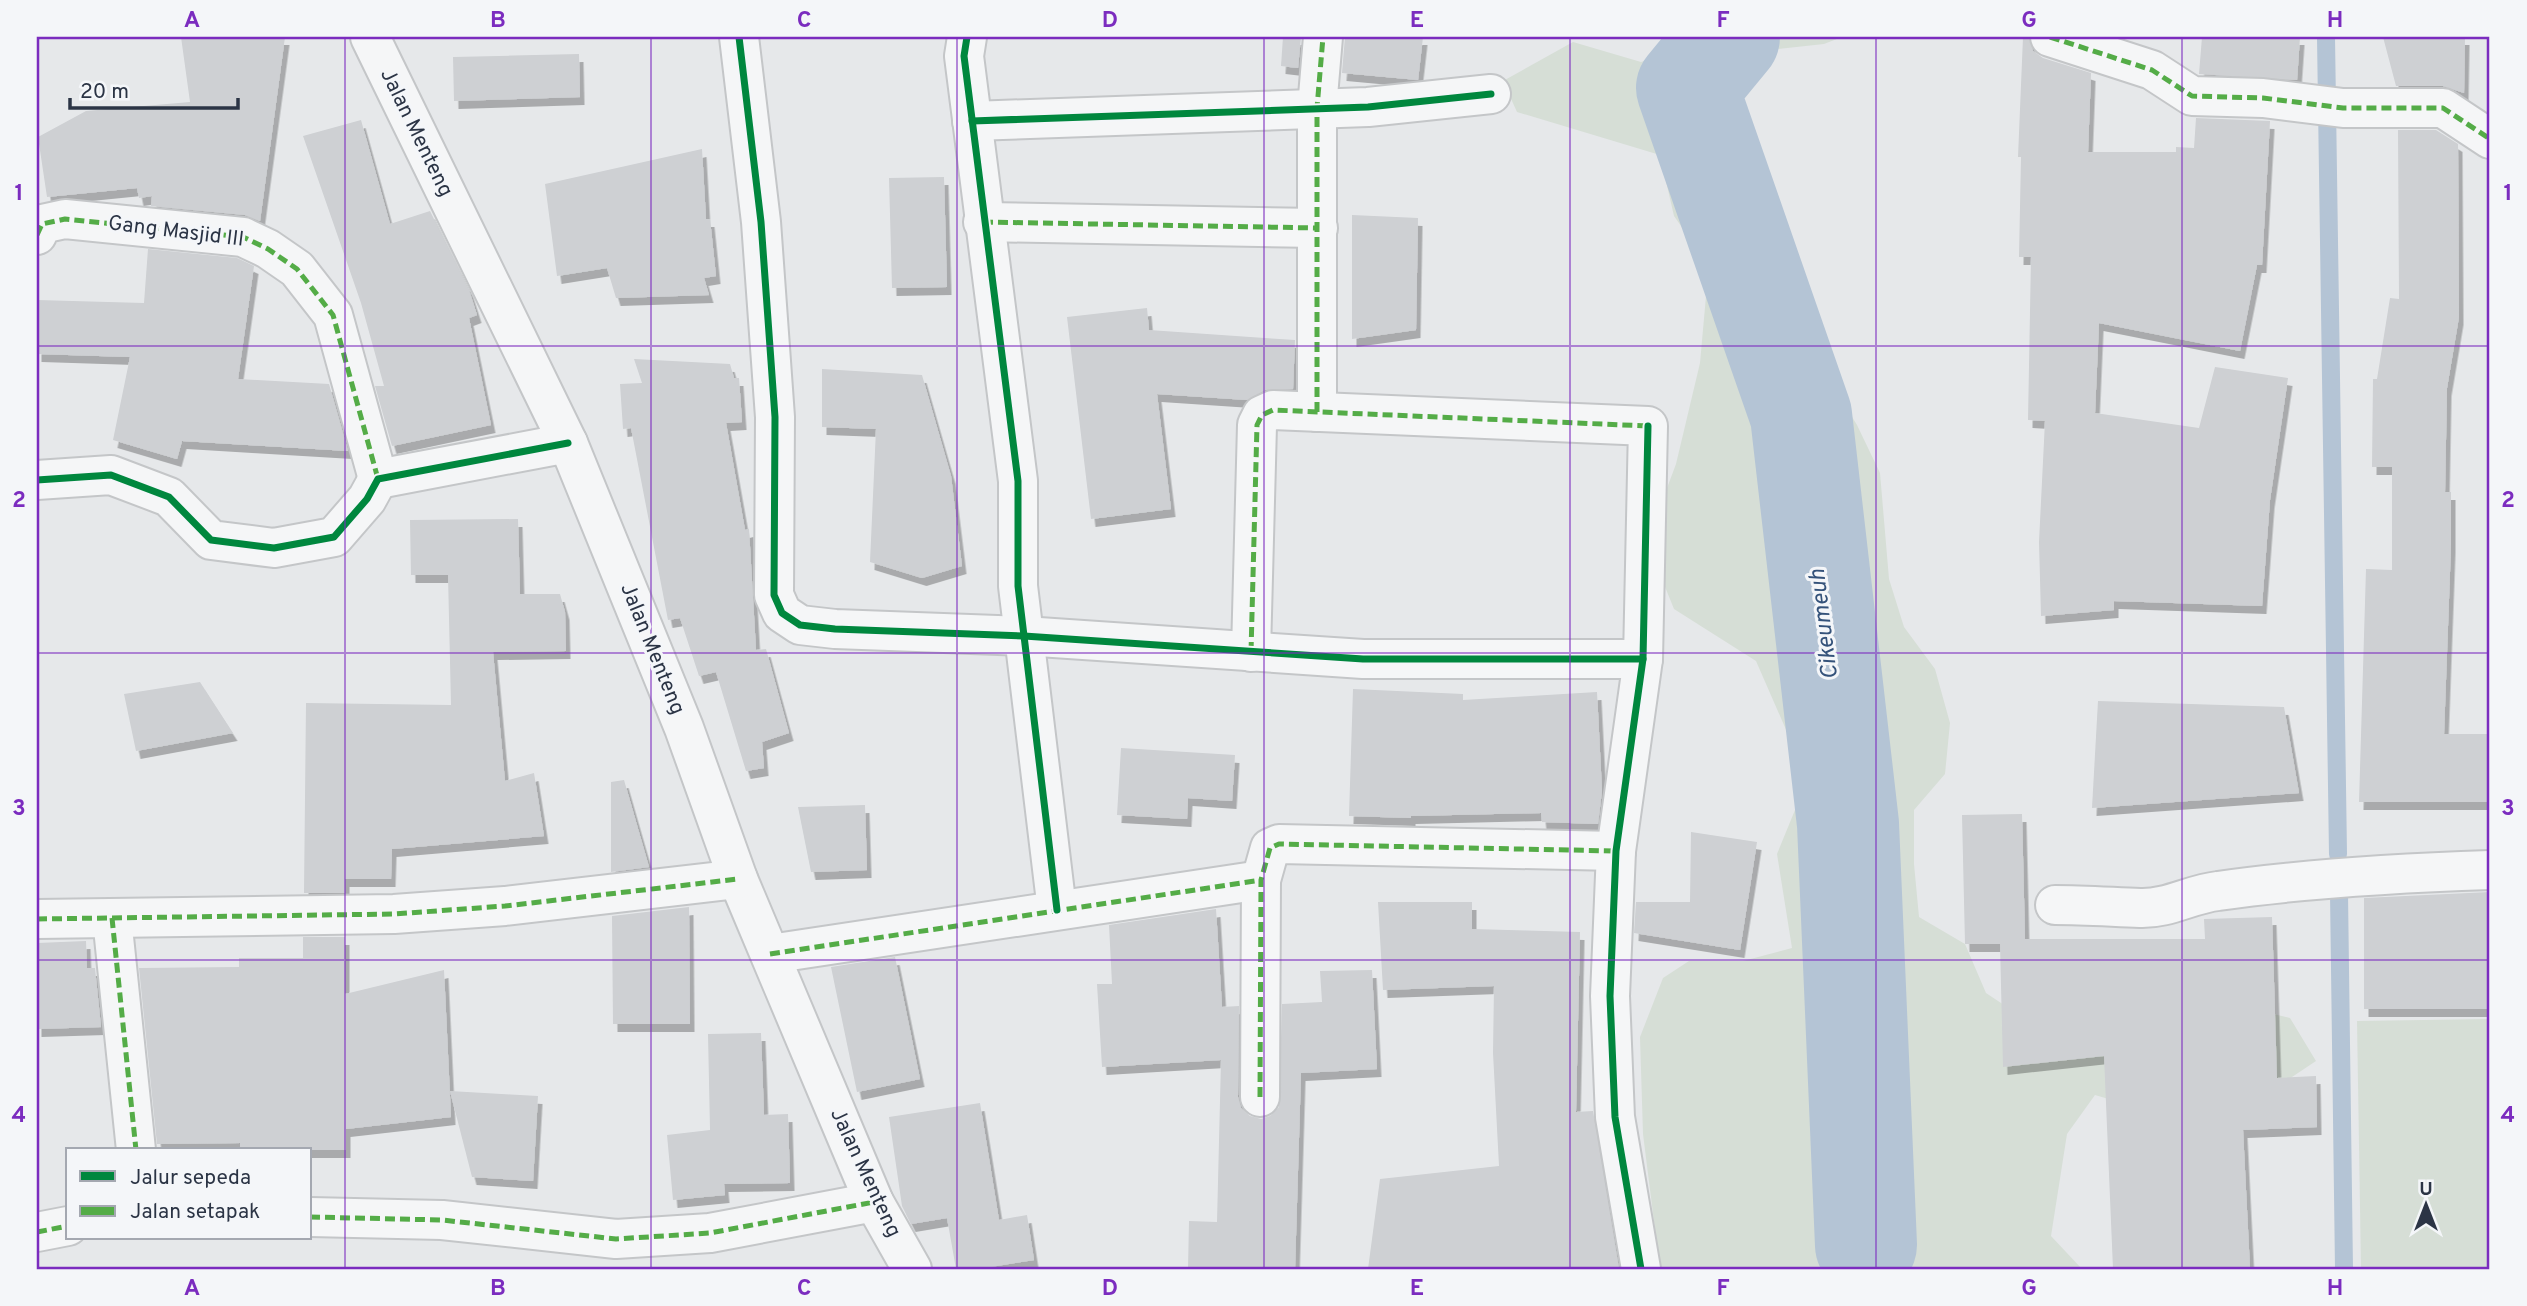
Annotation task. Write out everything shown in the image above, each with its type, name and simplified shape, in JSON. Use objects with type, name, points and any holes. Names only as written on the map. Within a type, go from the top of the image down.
[{"type":"street","name":"Jalan Menteng","points":[[370,37],[568,443],[684,728],[738,878],[874,1202],[912,1269]]},
{"type":"street","points":[[739,37],[764,250],[775,416],[774,595],[782,613],[800,625],[835,629],[1024,636],[1363,659],[1643,659]]},
{"type":"street","points":[[967,37],[964,56],[983,222],[1018,481],[1018,586],[1056,910]]},
{"type":"street","points":[[1317,412],[1317,108],[1323,37]]},
{"type":"street","points":[[2050,37],[2152,69],[2192,96],[2263,98],[2328,106],[2443,108],[2490,139]]},
{"type":"street","points":[[972,121],[1368,107],[1491,94]]},
{"type":"street","name":"Gang Masjid III","points":[[37,235],[42,223],[65,219],[243,237],[278,255],[297,269],[333,315],[378,479]]},
{"type":"street","points":[[983,222],[1318,228]]},
{"type":"street","points":[[1251,652],[1257,425],[1262,415],[1273,410],[1648,426],[1643,659],[1616,851],[1609,996],[1615,1117],[1641,1269]]},
{"type":"street","points":[[37,480],[111,475],[169,497],[211,540],[274,548],[334,537],[367,499],[378,479],[568,443]]},
{"type":"street","points":[[1260,1097],[1261,880],[1270,848],[1279,844],[1616,851]]},
{"type":"street","points":[[2055,905],[2141,908],[2167,905],[2189,896],[2217,891],[2372,874],[2490,870]]},
{"type":"street","points":[[37,919],[394,914],[505,906],[738,878]]},
{"type":"street","points":[[770,954],[1261,880]]},
{"type":"street","points":[[112,918],[136,1148]]},
{"type":"street","points":[[312,1217],[442,1220],[616,1239],[709,1233],[874,1202]]},
{"type":"street","points":[[37,1232],[66,1226]]},
{"type":"shaded area","points":[[1685,37],[1842,37],[1824,44],[1777,49],[1743,83],[1738,134],[1759,180],[1769,286],[1795,335],[1828,378],[1857,425],[1880,473],[1889,579],[1904,627],[1935,669],[1950,723],[1945,774],[1914,810],[1914,864],[1919,917],[1965,944],[1986,993],[2031,1023],[2240,1006],[2290,1018],[2316,1061],[2277,1087],[2139,1108],[2095,1095],[2067,1134],[2051,1236],[2082,1269],[1660,1269],[1643,1134],[1640,1037],[1663,978],[1689,961],[1743,961],[1792,948],[1777,854],[1795,810],[1801,764],[1756,661],[1674,609],[1655,562],[1651,531],[1676,464],[1700,363],[1707,285],[1697,249],[1674,216],[1660,155],[1517,112],[1503,81],[1573,42],[1641,62],[1679,50]]},
{"type":"shaded area","points":[[2490,1019],[2490,1269],[2361,1269],[2357,1021]]},
{"type":"building","points":[[181,37],[285,37],[260,221],[245,215],[151,206],[152,196],[139,198],[137,188],[47,197],[38,137],[86,111],[190,102]]},
{"type":"building","points":[[1283,37],[1301,37],[1298,68],[1281,66]]},
{"type":"building","points":[[1345,37],[1423,37],[1418,80],[1342,73]]},
{"type":"building","points":[[2023,37],[2029,37],[2033,51],[2043,58],[2091,73],[2088,152],[2176,152],[2176,147],[2194,148],[2196,118],[2270,121],[2262,265],[2257,265],[2240,351],[2099,323],[2095,413],[2199,428],[2215,367],[2288,378],[2270,500],[2262,606],[2114,601],[2114,610],[2041,616],[2039,542],[2045,421],[2028,420],[2031,257],[2019,257],[2021,157],[2018,157]]},
{"type":"building","points":[[2202,37],[2300,37],[2297,80],[2199,74]]},
{"type":"building","points":[[2383,37],[2465,37],[2464,93],[2443,86],[2396,86]]},
{"type":"building","points":[[579,54],[580,97],[454,101],[453,57]]},
{"type":"building","points":[[361,120],[390,224],[430,211],[469,290],[477,315],[469,318],[491,425],[392,446],[375,386],[384,386],[361,303],[303,136]]},
{"type":"building","points":[[2398,130],[2436,130],[2458,144],[2459,317],[2447,388],[2445,492],[2451,492],[2451,545],[2444,734],[2490,734],[2490,802],[2359,802],[2366,569],[2392,570],[2392,467],[2372,467],[2373,379],[2377,379],[2390,298],[2399,299]]},
{"type":"building","points":[[702,149],[706,219],[710,219],[716,276],[704,278],[709,295],[616,298],[607,268],[557,276],[545,184]]},
{"type":"building","points":[[944,177],[947,287],[892,288],[889,178]]},
{"type":"building","points":[[1352,215],[1418,218],[1416,330],[1352,339]]},
{"type":"building","points":[[148,249],[237,258],[254,266],[238,379],[329,384],[348,451],[182,441],[177,459],[113,440],[130,357],[37,354],[37,300],[144,303]]},
{"type":"building","points":[[1147,308],[1149,330],[1295,340],[1293,389],[1265,390],[1247,400],[1157,394],[1171,509],[1091,519],[1067,317]]},
{"type":"building","points":[[634,359],[730,364],[734,378],[739,378],[742,422],[726,423],[745,530],[749,529],[756,650],[766,649],[789,733],[762,742],[764,768],[746,771],[716,672],[699,676],[680,618],[668,620],[631,428],[623,429],[620,384],[642,383]]},
{"type":"building","points":[[822,369],[922,375],[951,476],[962,566],[922,578],[870,562],[876,429],[822,427]]},
{"type":"building","points":[[518,519],[520,594],[560,594],[565,612],[566,651],[493,652],[505,781],[534,773],[544,836],[392,849],[391,879],[345,879],[345,893],[304,893],[306,703],[451,705],[448,575],[411,575],[410,520]]},
{"type":"building","points":[[200,682],[233,733],[136,751],[124,694]]},
{"type":"building","points":[[1353,689],[1463,694],[1463,700],[1597,692],[1602,791],[1598,824],[1542,822],[1541,813],[1411,818],[1349,816]]},
{"type":"building","points":[[2098,701],[2284,707],[2299,793],[2092,808]]},
{"type":"building","points":[[1121,748],[1235,755],[1232,801],[1188,798],[1187,819],[1117,815]]},
{"type":"building","points":[[624,780],[649,867],[611,872],[611,782]]},
{"type":"building","points":[[865,805],[867,870],[811,872],[798,807]]},
{"type":"building","points":[[2022,814],[2025,939],[2205,939],[2204,919],[2272,917],[2277,1078],[2316,1076],[2317,1127],[2243,1130],[2250,1269],[2113,1269],[2104,1056],[2003,1067],[2000,944],[1965,944],[1962,815]]},
{"type":"building","points":[[1691,832],[1757,842],[1740,950],[1634,933],[1636,902],[1690,902]]},
{"type":"building","points":[[2490,892],[2490,1009],[2364,1009],[2364,898]]},
{"type":"building","points":[[1378,902],[1472,902],[1472,929],[1580,932],[1576,1112],[1593,1111],[1619,1269],[1368,1269],[1380,1179],[1499,1166],[1493,1053],[1494,986],[1383,990]]},
{"type":"building","points":[[689,907],[690,1024],[613,1024],[612,916]]},
{"type":"building","points":[[1216,909],[1222,1007],[1239,1006],[1238,1097],[1241,1108],[1250,1116],[1261,1119],[1270,1116],[1279,1107],[1282,1004],[1322,1002],[1320,971],[1372,970],[1377,1069],[1301,1073],[1295,1269],[1188,1269],[1189,1221],[1217,1222],[1221,1060],[1102,1067],[1097,984],[1112,984],[1109,925]]},
{"type":"building","points":[[303,937],[345,937],[345,994],[444,970],[451,1117],[346,1129],[346,1150],[240,1148],[240,1143],[157,1144],[139,968],[239,967],[239,958],[303,958]]},
{"type":"building","points":[[86,941],[87,968],[95,968],[101,1027],[37,1029],[37,943]]},
{"type":"building","points":[[895,957],[920,1079],[857,1092],[831,967]]},
{"type":"building","points":[[761,1033],[764,1115],[788,1114],[790,1183],[724,1184],[725,1195],[673,1200],[667,1135],[710,1130],[708,1034]]},
{"type":"building","points":[[450,1091],[538,1096],[533,1181],[472,1177]]},
{"type":"building","points":[[980,1103],[999,1220],[1027,1215],[1034,1260],[978,1269],[956,1269],[947,1218],[911,1224],[902,1206],[889,1117]]},
{"type":"waterway","name":"Cikeumeuh","points":[[1729,37],[1687,88],[1801,415],[1848,824],[1866,1245]]},
{"type":"waterway","points":[[2326,37],[2338,854]]},
{"type":"waterway","points":[[2339,893],[2344,1269]]},
{"type":"marked path","points":[[1317,412],[1317,108],[1323,37]]},
{"type":"marked path","points":[[2050,37],[2152,70],[2192,96],[2263,98],[2343,108],[2443,108],[2490,139]]},
{"type":"marked path","points":[[37,235],[42,224],[65,219],[243,237],[268,249],[297,269],[333,315],[378,479]]},
{"type":"marked path","points":[[983,222],[1318,228]]},
{"type":"marked path","points":[[1251,652],[1257,425],[1262,415],[1273,410],[1648,426],[1647,430]]},
{"type":"marked path","points":[[1260,1097],[1261,880],[1270,848],[1279,844],[1616,851]]},
{"type":"marked path","points":[[37,919],[394,914],[505,906],[738,879]]},
{"type":"marked path","points":[[770,954],[1261,880]]},
{"type":"marked path","points":[[112,918],[136,1148]]},
{"type":"marked path","points":[[312,1217],[442,1220],[616,1239],[710,1233],[874,1202]]},
{"type":"marked path","points":[[37,1232],[66,1226]]},
{"type":"cycle path","points":[[739,37],[761,222],[775,417],[774,595],[782,613],[800,625],[835,629],[1024,636],[1363,659],[1643,659]]},
{"type":"cycle path","points":[[967,37],[964,56],[1018,481],[1018,586],[1057,910]]},
{"type":"cycle path","points":[[972,121],[1368,107],[1491,94]]},
{"type":"cycle path","points":[[1641,1269],[1615,1117],[1610,996],[1616,851],[1643,659],[1648,426]]},
{"type":"cycle path","points":[[37,480],[111,475],[169,497],[211,540],[274,548],[334,537],[367,499],[378,479],[568,443]]}]
